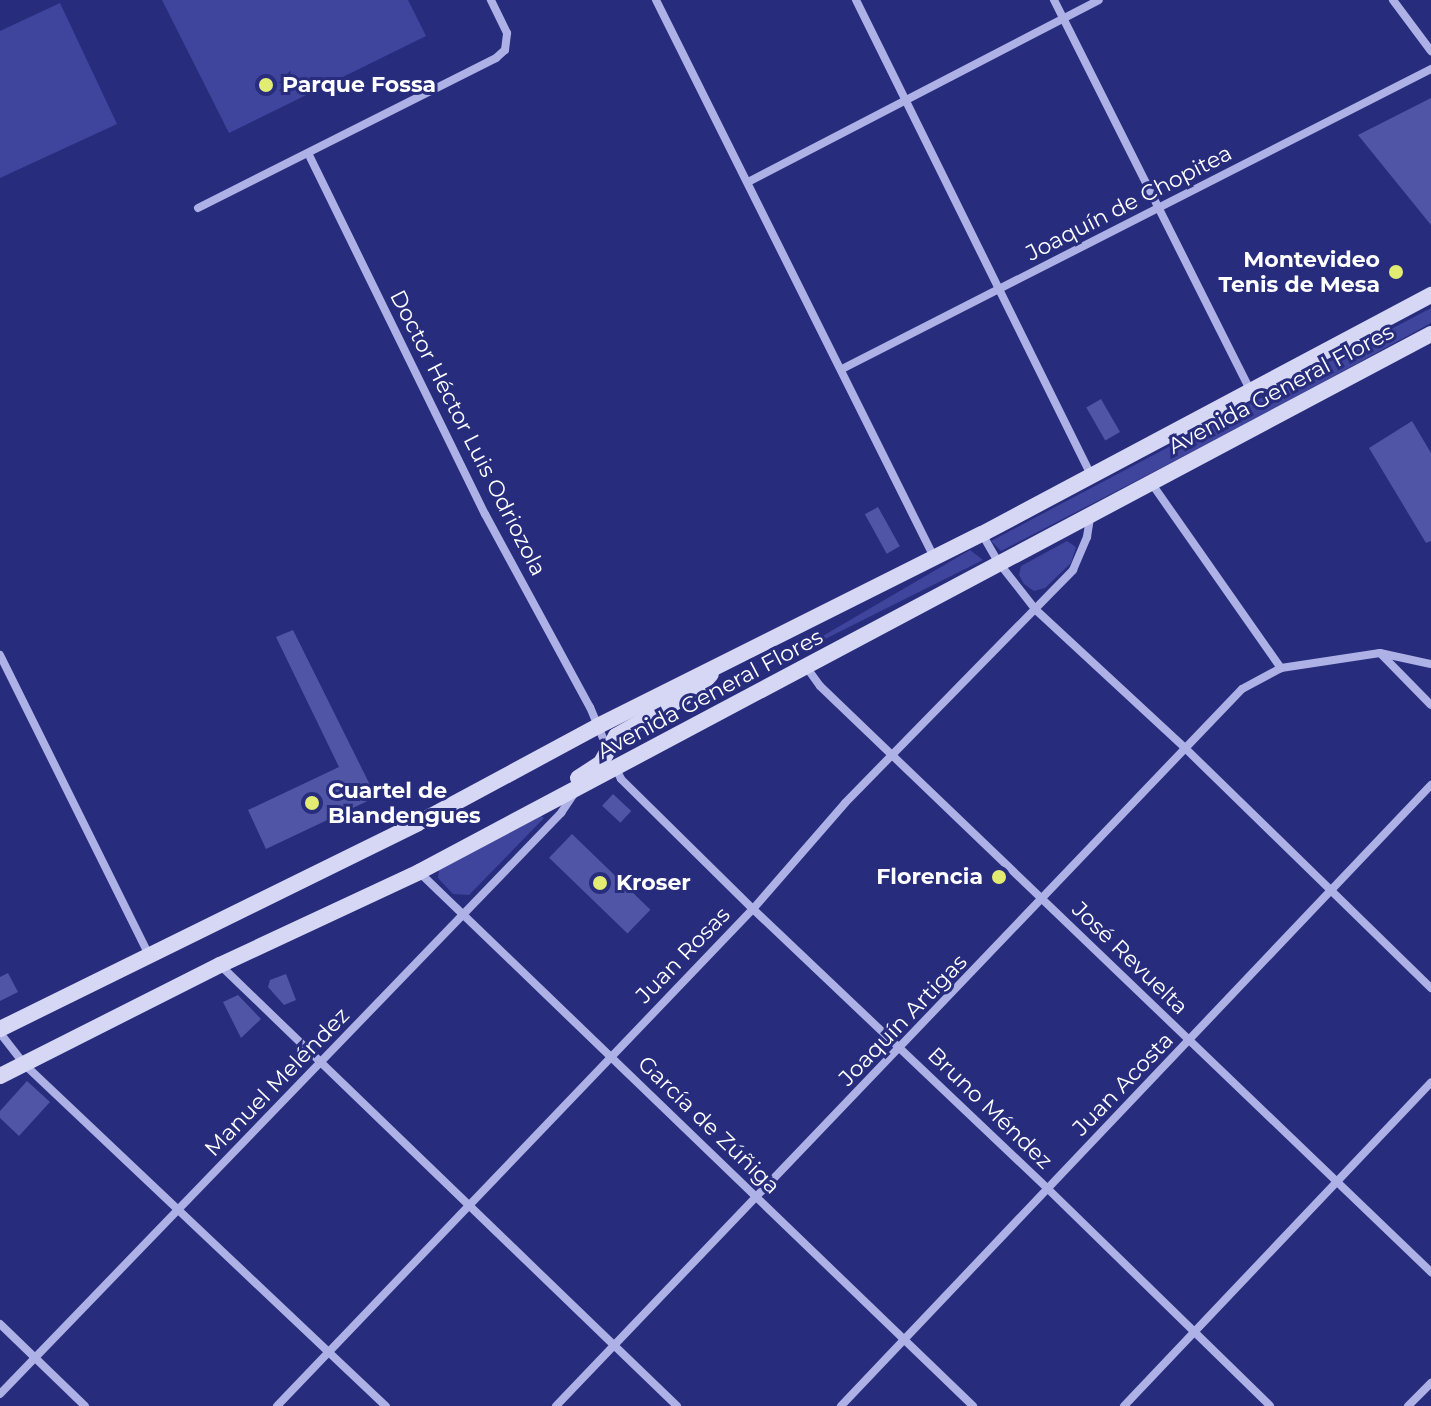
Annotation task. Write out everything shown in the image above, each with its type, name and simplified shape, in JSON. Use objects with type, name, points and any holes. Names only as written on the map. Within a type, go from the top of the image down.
[{"type":"main road","name":"Avenida General Flores","points":[[0,1031],[418,823],[598,726],[982,534],[1431,295]]},
{"type":"main road","name":"Avenida General Flores","points":[[0,1076],[220,965],[419,872],[1431,334]]},
{"type":"main road","points":[[538,810],[553,792],[601,763],[616,736],[697,690],[718,667]]},
{"type":"street","points":[[198,208],[309,155],[496,58],[505,50],[507,33],[491,0]]},
{"type":"street","points":[[656,0],[935,558]]},
{"type":"street","points":[[856,0],[1092,476]]},
{"type":"street","points":[[1054,0],[1251,392]]},
{"type":"street","points":[[748,182],[1099,0]]},
{"type":"street","points":[[1393,0],[1431,51]]},
{"type":"street","name":"Joaquín de Chopitea","points":[[842,369],[1431,69]]},
{"type":"street","name":"Doctor Héctor Luis Odriozola","points":[[309,155],[485,514],[598,726]]},
{"type":"street","points":[[1152,484],[1281,668]]},
{"type":"street","name":"Juan Rosas","points":[[277,1406],[753,909],[892,754],[1073,570],[1087,537],[1090,516]]},
{"type":"street","points":[[982,534],[999,563],[1036,610],[1185,748],[1431,988]]},
{"type":"street","points":[[1380,653],[1431,664]]},
{"type":"street","points":[[1380,653],[1431,705]]},
{"type":"street","name":"Joaquín Artigas","points":[[556,1406],[1242,689],[1281,668],[1380,653]]},
{"type":"street","points":[[0,655],[150,956]]},
{"type":"street","name":"José Revuelta","points":[[807,668],[820,686],[1431,1272]]},
{"type":"street","name":"Bruno Méndez","points":[[598,726],[621,779],[1270,1406]]},
{"type":"street","name":"Juan Acosta","points":[[841,1406],[1431,785]]},
{"type":"street","name":"Manuel Meléndez","points":[[0,1394],[561,813],[575,791]]},
{"type":"street","name":"García de Zúñiga","points":[[419,872],[973,1406]]},
{"type":"street","points":[[220,965],[318,1064],[677,1406]]},
{"type":"street","points":[[0,1031],[24,1064],[386,1406]]},
{"type":"street","points":[[1124,1406],[1431,1083]]},
{"type":"street","points":[[0,1324],[85,1406]]},
{"type":"street","points":[[1408,1406],[1431,1383]]},
{"type":"shaded area","name":"Parque Fossa","points":[[162,0],[408,0],[426,36],[229,133]]},
{"type":"shaded area","points":[[60,3],[117,124],[0,178],[0,31]]},
{"type":"shaded area","points":[[1431,308],[1431,323],[1263,415],[1001,551],[991,541]]},
{"type":"shaded area","points":[[1067,541],[1076,547],[1071,563],[1045,588],[1034,591],[1024,584],[1019,575],[1021,566]]},
{"type":"shaded area","points":[[970,550],[983,560],[809,647],[809,644]]},
{"type":"shaded area","points":[[541,816],[544,818],[469,895],[453,894],[438,878],[439,870]]},
{"type":"building","points":[[1431,98],[1431,225],[1358,135]]},
{"type":"building","points":[[1101,399],[1120,432],[1105,440],[1086,408]]},
{"type":"building","points":[[1412,421],[1431,453],[1431,541],[1426,543],[1369,448]]},
{"type":"building","points":[[878,507],[900,546],[887,554],[865,514]]},
{"type":"building","name":"Cuartel de Blandengues","points":[[293,630],[376,797],[266,849],[248,810],[339,767],[276,637]]},
{"type":"building","points":[[613,794],[631,811],[620,823],[602,806]]},
{"type":"building","name":"Kroser","points":[[572,834],[650,910],[627,933],[549,858]]},
{"type":"building","points":[[8,973],[18,992],[0,1001],[0,977]]},
{"type":"building","points":[[286,974],[296,1000],[284,1005],[268,987],[270,980]]},
{"type":"building","points":[[238,995],[261,1019],[241,1038],[223,1002]]},
{"type":"building","points":[[27,1081],[50,1102],[19,1136],[0,1118],[0,1111]]},
{"type":"place","name":"Parque Fossa","points":[[266,85]]},
{"type":"place","name":"Montevideo Tenis de Mesa","points":[[1396,272]]},
{"type":"place","name":"Cuartel de Blandengues","points":[[312,803]]},
{"type":"place","name":"Florencia","points":[[999,877]]},
{"type":"place","name":"Kroser","points":[[600,883]]}]
